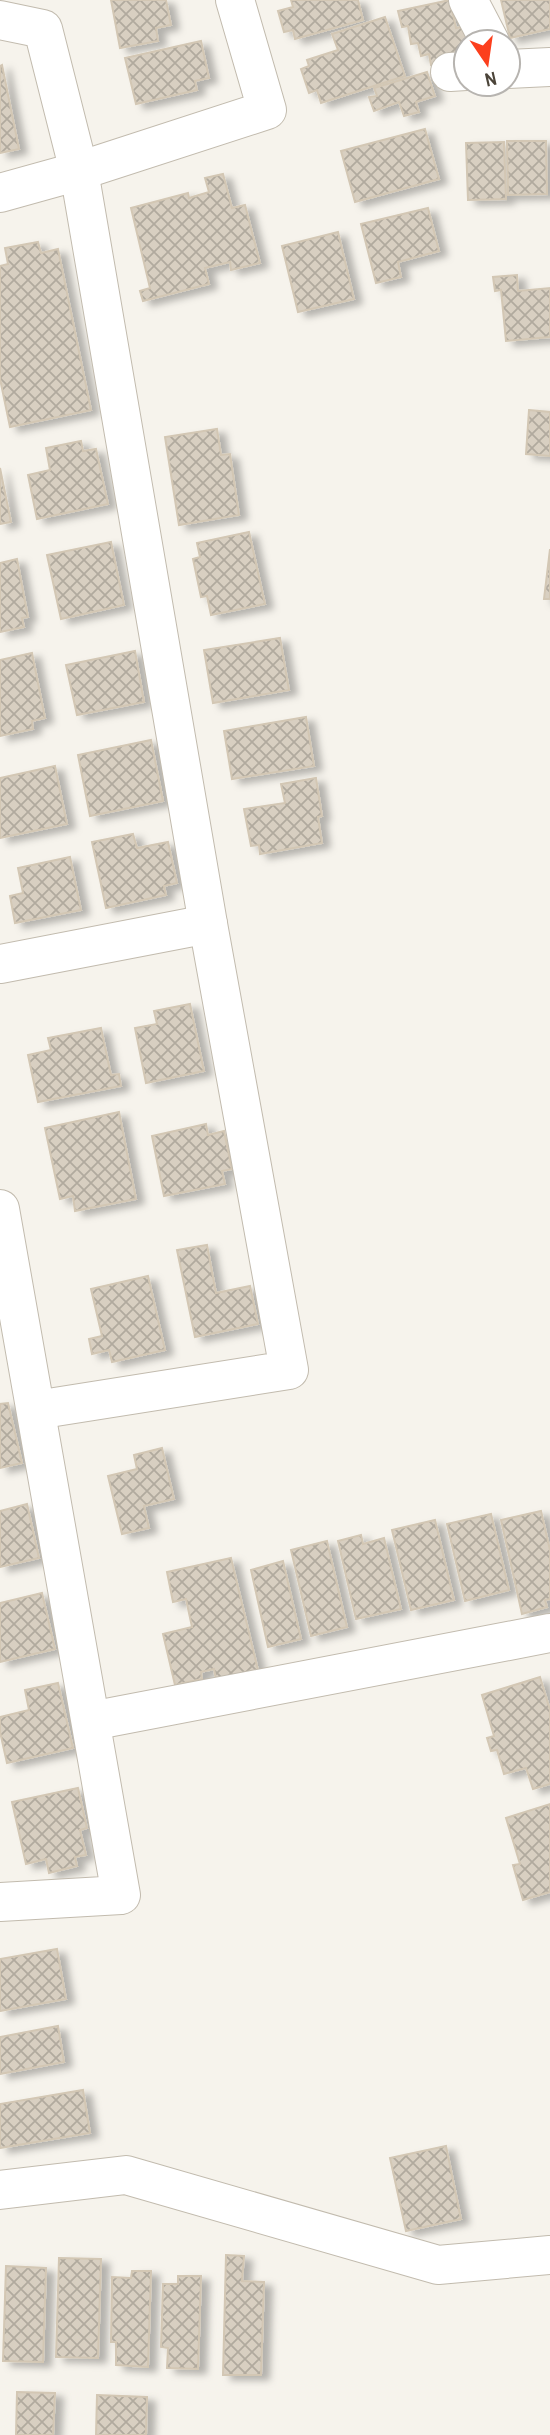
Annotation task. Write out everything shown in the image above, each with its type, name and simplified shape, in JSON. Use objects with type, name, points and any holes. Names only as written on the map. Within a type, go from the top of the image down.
[{"type":"street","points":[[0,192],[79,171],[267,110],[235,0]]},
{"type":"street","points":[[468,0],[483,28]]},
{"type":"street","points":[[0,20],[43,29],[79,171],[208,924],[289,1370],[36,1410]]},
{"type":"street","points":[[522,68],[550,67]]},
{"type":"street","points":[[0,964],[208,924]]},
{"type":"street","points":[[0,1209],[121,1895],[0,1902]]},
{"type":"street","points":[[91,1721],[550,1633]]},
{"type":"street","points":[[0,2190],[126,2175],[438,2265],[550,2255]]},
{"type":"building","points":[[111,0],[166,0],[171,25],[156,28],[158,41],[120,48]]},
{"type":"building","points":[[291,0],[358,0],[363,20],[295,39],[293,30],[284,32],[278,11],[293,7]]},
{"type":"building","points":[[450,0],[456,28],[452,28],[452,61],[431,65],[429,54],[421,56],[418,43],[411,44],[408,26],[402,27],[398,11]]},
{"type":"building","points":[[501,0],[550,0],[550,29],[522,35],[522,28],[508,28]]},
{"type":"building","points":[[385,17],[405,76],[321,103],[317,90],[309,93],[301,69],[309,66],[307,60],[338,50],[332,34]]},
{"type":"building","points":[[201,41],[209,78],[195,81],[197,90],[136,104],[125,58]]},
{"type":"building","points":[[2,65],[19,149],[0,153],[0,66]]},
{"type":"building","points":[[427,72],[435,96],[416,102],[419,112],[404,116],[399,102],[374,111],[369,97],[377,96],[374,88]]},
{"type":"building","points":[[425,129],[439,179],[355,202],[341,151]]},
{"type":"building","points":[[507,141],[546,141],[547,194],[508,195]]},
{"type":"building","points":[[504,142],[506,199],[468,200],[466,143]]},
{"type":"building","points":[[223,174],[232,208],[245,205],[260,263],[231,270],[230,262],[205,268],[209,284],[143,301],[140,291],[150,288],[131,208],[188,193],[189,198],[209,192],[205,178]]},
{"type":"building","points":[[428,208],[439,251],[398,262],[401,277],[376,283],[361,224]]},
{"type":"building","points":[[338,232],[354,299],[298,312],[282,246]]},
{"type":"building","points":[[38,242],[41,253],[58,249],[91,410],[10,427],[0,379],[0,266],[8,264],[5,248]]},
{"type":"building","points":[[517,275],[518,291],[550,288],[550,337],[506,341],[501,290],[495,291],[493,277]]},
{"type":"building","points":[[529,410],[550,412],[550,456],[526,454]]},
{"type":"building","points":[[217,429],[221,455],[230,454],[239,515],[179,525],[165,437]]},
{"type":"building","points":[[81,441],[83,451],[96,449],[108,504],[37,519],[28,475],[50,470],[46,448]]},
{"type":"building","points":[[0,468],[11,522],[0,524]]},
{"type":"building","points":[[249,532],[265,604],[211,615],[207,596],[201,597],[193,559],[200,557],[197,543]]},
{"type":"building","points":[[111,542],[124,605],[61,619],[47,555]]},
{"type":"building","points":[[550,549],[550,599],[544,599]]},
{"type":"building","points":[[17,559],[28,617],[22,618],[24,627],[0,632],[0,563]]},
{"type":"building","points":[[280,638],[289,690],[213,703],[204,650]]},
{"type":"building","points":[[135,651],[144,702],[77,715],[66,665]]},
{"type":"building","points":[[32,653],[45,718],[32,721],[33,729],[0,736],[0,660]]},
{"type":"building","points":[[306,717],[314,766],[232,779],[224,731]]},
{"type":"building","points":[[151,740],[163,801],[90,816],[78,755]]},
{"type":"building","points":[[55,766],[67,824],[0,838],[0,778]]},
{"type":"building","points":[[316,778],[322,816],[318,817],[322,843],[260,854],[259,845],[251,846],[244,809],[285,803],[281,784]]},
{"type":"building","points":[[133,834],[137,848],[168,842],[177,883],[164,886],[166,895],[106,908],[92,842]]},
{"type":"building","points":[[70,857],[81,910],[15,923],[10,896],[23,893],[18,868]]},
{"type":"building","points":[[190,1004],[204,1071],[146,1083],[135,1028],[157,1024],[154,1011]]},
{"type":"building","points":[[101,1028],[111,1075],[119,1074],[121,1086],[38,1102],[28,1055],[51,1050],[48,1038]]},
{"type":"building","points":[[119,1112],[136,1199],[75,1211],[73,1196],[60,1199],[45,1128]]},
{"type":"building","points":[[206,1124],[208,1135],[224,1131],[232,1169],[222,1171],[225,1184],[164,1196],[152,1136]]},
{"type":"building","points":[[207,1245],[216,1293],[250,1286],[258,1324],[195,1337],[177,1250]]},
{"type":"building","points":[[148,1276],[165,1350],[112,1362],[109,1350],[92,1354],[89,1339],[102,1336],[91,1289]]},
{"type":"building","points":[[8,1403],[22,1463],[0,1468],[0,1404]]},
{"type":"building","points":[[162,1448],[174,1499],[144,1506],[149,1528],[122,1534],[108,1476],[137,1469],[134,1455]]},
{"type":"building","points":[[27,1504],[39,1558],[0,1567],[0,1511]]},
{"type":"building","points":[[541,1511],[550,1550],[550,1599],[545,1600],[547,1607],[522,1614],[501,1520]]},
{"type":"building","points":[[491,1514],[509,1590],[465,1601],[447,1524]]},
{"type":"building","points":[[435,1520],[454,1600],[411,1610],[392,1530]]},
{"type":"building","points":[[361,1535],[363,1544],[384,1538],[401,1609],[356,1619],[338,1541]]},
{"type":"building","points":[[327,1541],[347,1627],[311,1636],[291,1550]]},
{"type":"building","points":[[231,1558],[258,1670],[216,1680],[214,1669],[201,1672],[202,1679],[175,1685],[163,1634],[192,1627],[186,1599],[173,1602],[167,1572]]},
{"type":"building","points":[[283,1561],[301,1639],[268,1647],[251,1570]]},
{"type":"building","points":[[42,1593],[55,1649],[0,1662],[0,1603]]},
{"type":"building","points":[[540,1677],[550,1710],[550,1784],[533,1789],[526,1768],[504,1774],[497,1750],[491,1751],[487,1738],[494,1736],[482,1695]]},
{"type":"building","points":[[58,1683],[73,1748],[7,1763],[0,1732],[0,1717],[29,1710],[25,1690]]},
{"type":"building","points":[[78,1788],[87,1828],[80,1830],[86,1855],[75,1857],[77,1866],[49,1873],[46,1859],[26,1864],[12,1802]]},
{"type":"building","points":[[550,1804],[550,1892],[523,1900],[513,1865],[520,1864],[506,1818]]},
{"type":"building","points":[[57,1949],[66,1999],[0,2011],[0,1959]]},
{"type":"building","points":[[58,2026],[64,2062],[0,2074],[0,2037]]},
{"type":"building","points":[[83,2090],[90,2133],[0,2148],[0,2104]]},
{"type":"building","points":[[446,2146],[461,2219],[406,2231],[390,2158]]},
{"type":"building","points":[[226,2255],[244,2256],[242,2281],[264,2282],[261,2375],[223,2375]]},
{"type":"building","points":[[59,2258],[101,2259],[98,2358],[56,2357]]},
{"type":"building","points":[[6,2266],[46,2268],[43,2362],[3,2361]]},
{"type":"building","points":[[132,2271],[151,2271],[148,2367],[116,2365],[116,2342],[111,2342],[112,2277],[131,2278]]},
{"type":"building","points":[[178,2276],[201,2276],[198,2369],[167,2368],[168,2348],[161,2347],[163,2284],[178,2284]]},
{"type":"building","points":[[17,2392],[55,2393],[53,2435],[16,2435]]},
{"type":"building","points":[[97,2395],[147,2397],[146,2435],[96,2435]]}]
